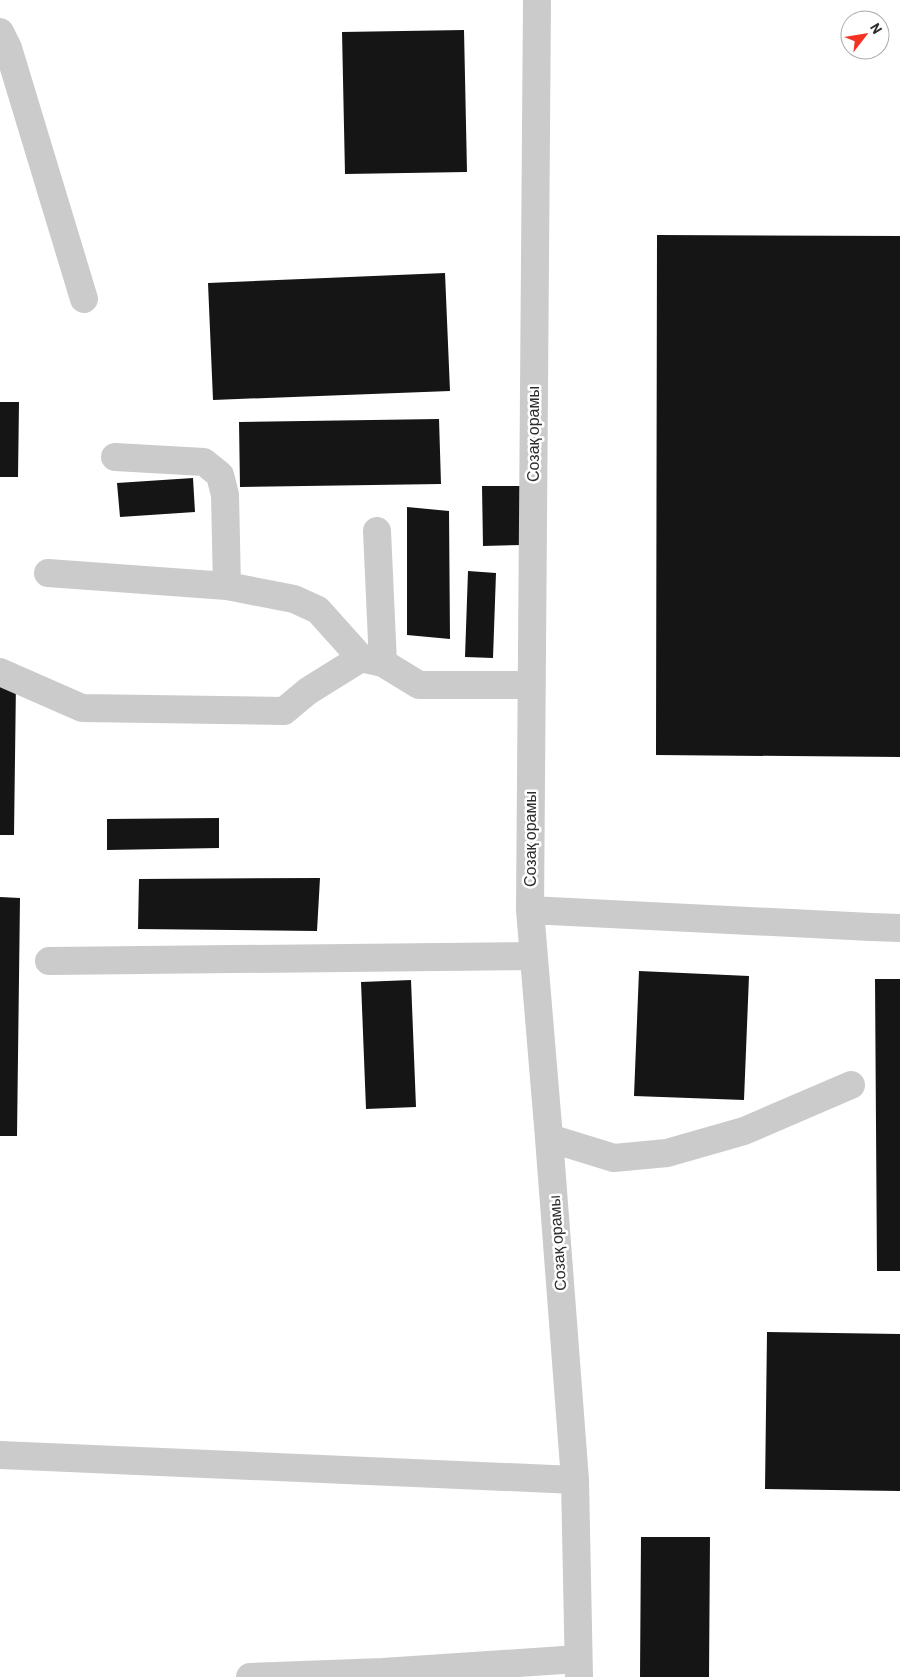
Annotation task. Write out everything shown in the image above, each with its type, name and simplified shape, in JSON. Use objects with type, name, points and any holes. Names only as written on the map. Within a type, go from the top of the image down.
[{"type":"lane","name":"Созақ орамы","points":[[537,0],[530,910],[575,1480],[578,1668]]},
{"type":"lane","points":[[0,32],[8,48],[84,299]]},
{"type":"lane","points":[[115,457],[204,462],[220,475],[225,495],[227,586]]},
{"type":"lane","points":[[372,660],[377,531]]},
{"type":"lane","points":[[48,573],[227,586],[294,599],[318,610],[372,660],[419,685],[531,685]]},
{"type":"lane","points":[[0,672],[82,708],[284,711],[308,691],[372,660]]},
{"type":"lane","points":[[530,910],[900,928]]},
{"type":"lane","points":[[49,961],[533,956]]},
{"type":"lane","points":[[549,1138],[614,1158],[667,1153],[744,1131],[851,1085]]},
{"type":"lane","points":[[0,1455],[575,1480]]},
{"type":"lane","points":[[250,1677],[578,1668]]},
{"type":"building","points":[[464,30],[467,172],[345,174],[342,32]]},
{"type":"building","points":[[657,235],[900,236],[900,757],[656,755]]},
{"type":"building","points":[[445,273],[450,391],[213,400],[208,283]]},
{"type":"building","points":[[0,402],[19,402],[18,477],[0,477]]},
{"type":"building","points":[[439,419],[441,484],[240,487],[239,422]]},
{"type":"building","points":[[193,478],[195,512],[120,517],[117,483]]},
{"type":"building","points":[[482,486],[521,486],[522,545],[483,546]]},
{"type":"building","points":[[407,507],[449,511],[450,639],[407,635]]},
{"type":"building","points":[[468,571],[496,573],[493,658],[465,657]]},
{"type":"building","points":[[0,681],[16,681],[14,835],[0,835]]},
{"type":"building","points":[[219,818],[219,848],[107,850],[107,819]]},
{"type":"building","points":[[320,878],[317,931],[138,929],[139,879]]},
{"type":"building","points":[[0,897],[20,898],[17,1136],[0,1136]]},
{"type":"building","points":[[639,971],[749,976],[744,1100],[634,1096]]},
{"type":"building","points":[[875,979],[900,979],[900,1271],[877,1271]]},
{"type":"building","points":[[411,980],[416,1107],[366,1109],[361,982]]},
{"type":"building","points":[[767,1332],[900,1334],[900,1491],[765,1489]]},
{"type":"building","points":[[641,1537],[710,1537],[709,1677],[640,1677]]}]
